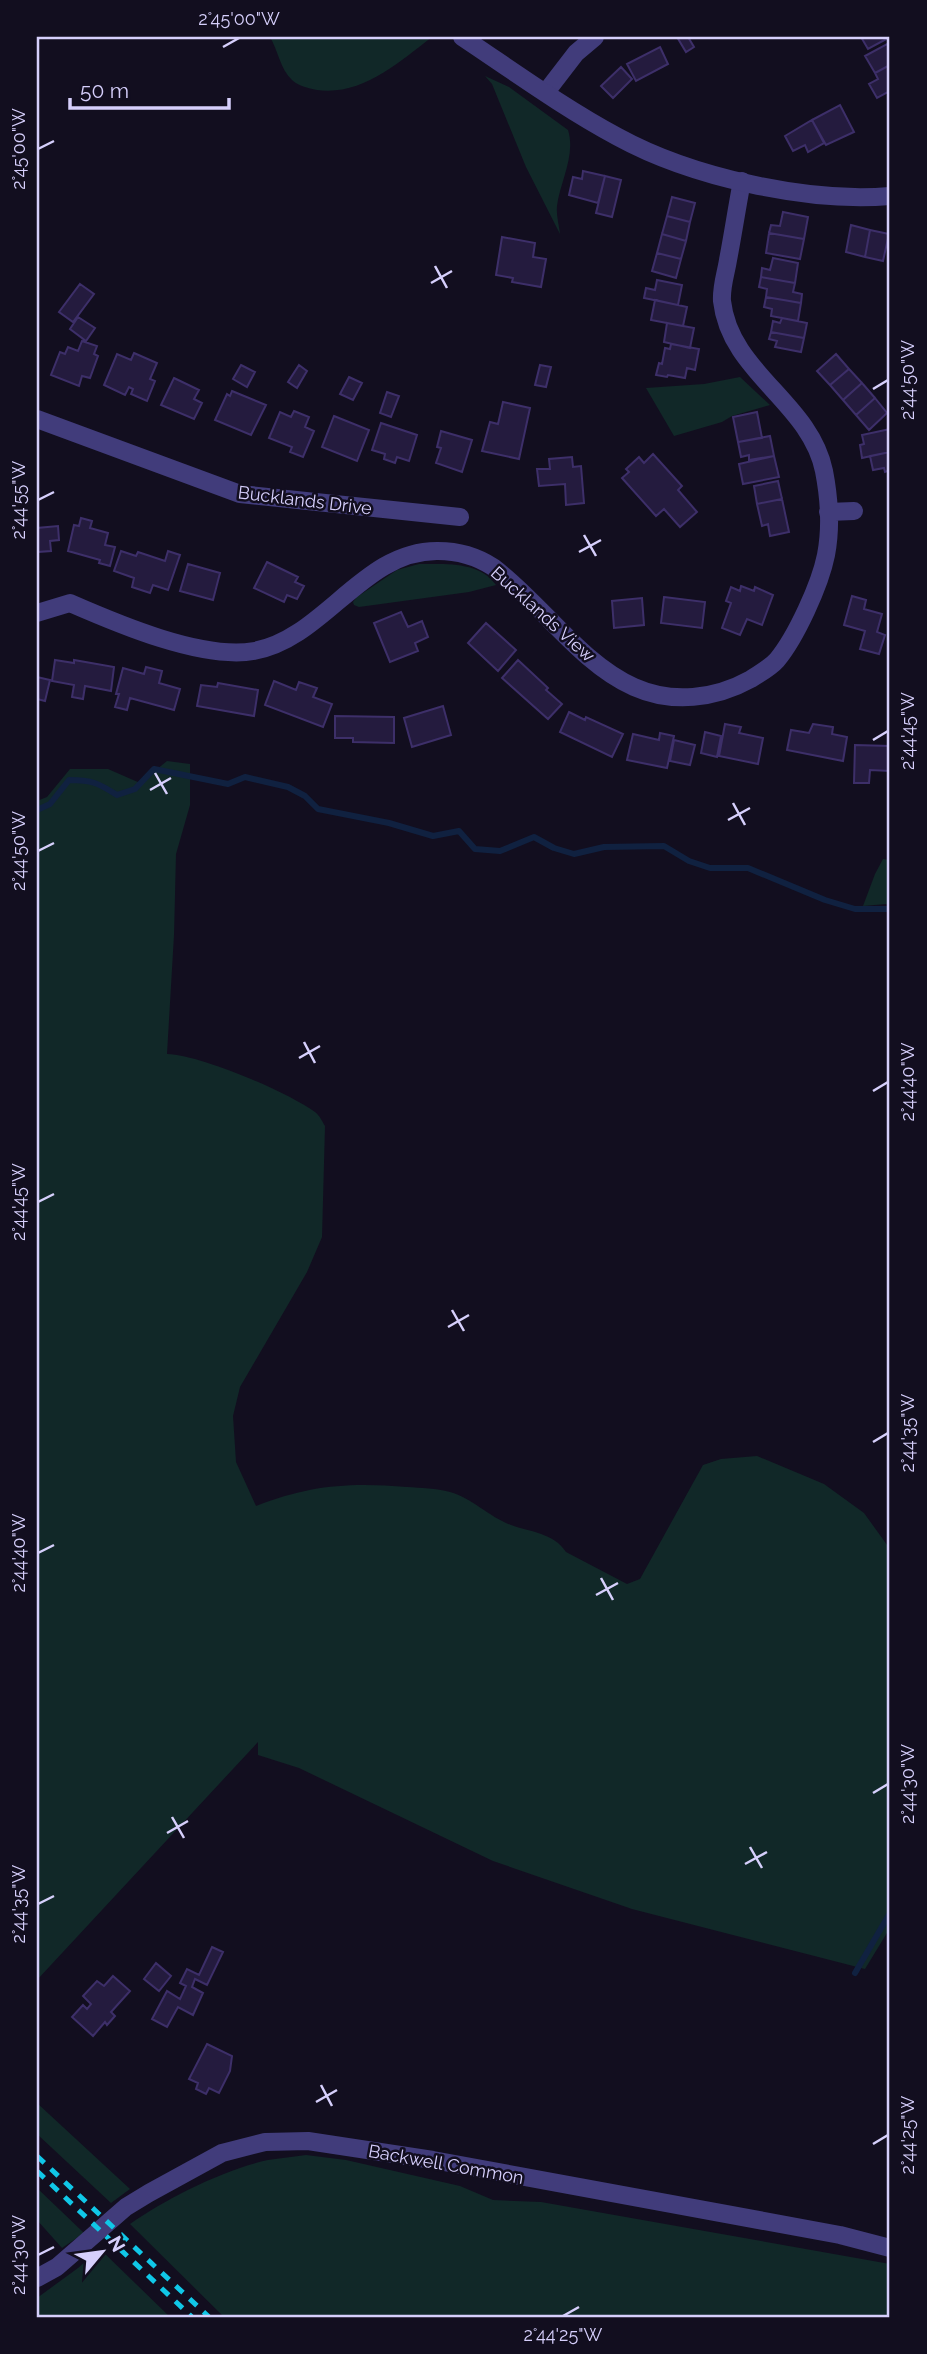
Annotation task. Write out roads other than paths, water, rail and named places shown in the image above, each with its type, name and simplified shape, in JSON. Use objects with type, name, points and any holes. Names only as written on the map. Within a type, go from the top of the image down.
[{"type":"street","points":[[462,37],[621,139],[688,166],[742,181],[826,196],[890,196]]},
{"type":"street","points":[[546,92],[576,53],[595,37]]},
{"type":"street","name":"Bucklands View","points":[[37,613],[71,603],[109,620],[211,651],[252,651],[274,645],[296,634],[362,582],[405,555],[422,551],[456,552],[493,567],[582,650],[623,681],[658,695],[693,697],[727,690],[763,672],[775,662],[805,612],[823,566],[828,542],[828,512],[825,474],[812,439],[791,407],[745,358],[724,310],[722,291],[742,181]]},
{"type":"street","name":"Bucklands Drive","points":[[37,419],[240,494],[460,517]]},
{"type":"street","points":[[828,512],[854,511]]},
{"type":"street","name":"Backwell Common","points":[[37,2278],[57,2267],[125,2207],[222,2153],[265,2142],[308,2141],[433,2160],[840,2235],[890,2248]]},
{"type":"waterway","points":[[37,810],[50,804],[69,780],[94,783],[117,795],[135,789],[154,769],[228,784],[245,777],[288,787],[305,796],[318,809],[389,823],[433,836],[459,831],[475,849],[500,851],[534,837],[554,848],[574,854],[604,847],[664,846],[689,861],[710,868],[748,868],[825,900],[855,909],[890,909]]},
{"type":"waterway","points":[[855,1973],[890,1913]]},
{"type":"railway","points":[[37,2156],[209,2317]]},
{"type":"railway","points":[[37,2171],[192,2317]]}]
